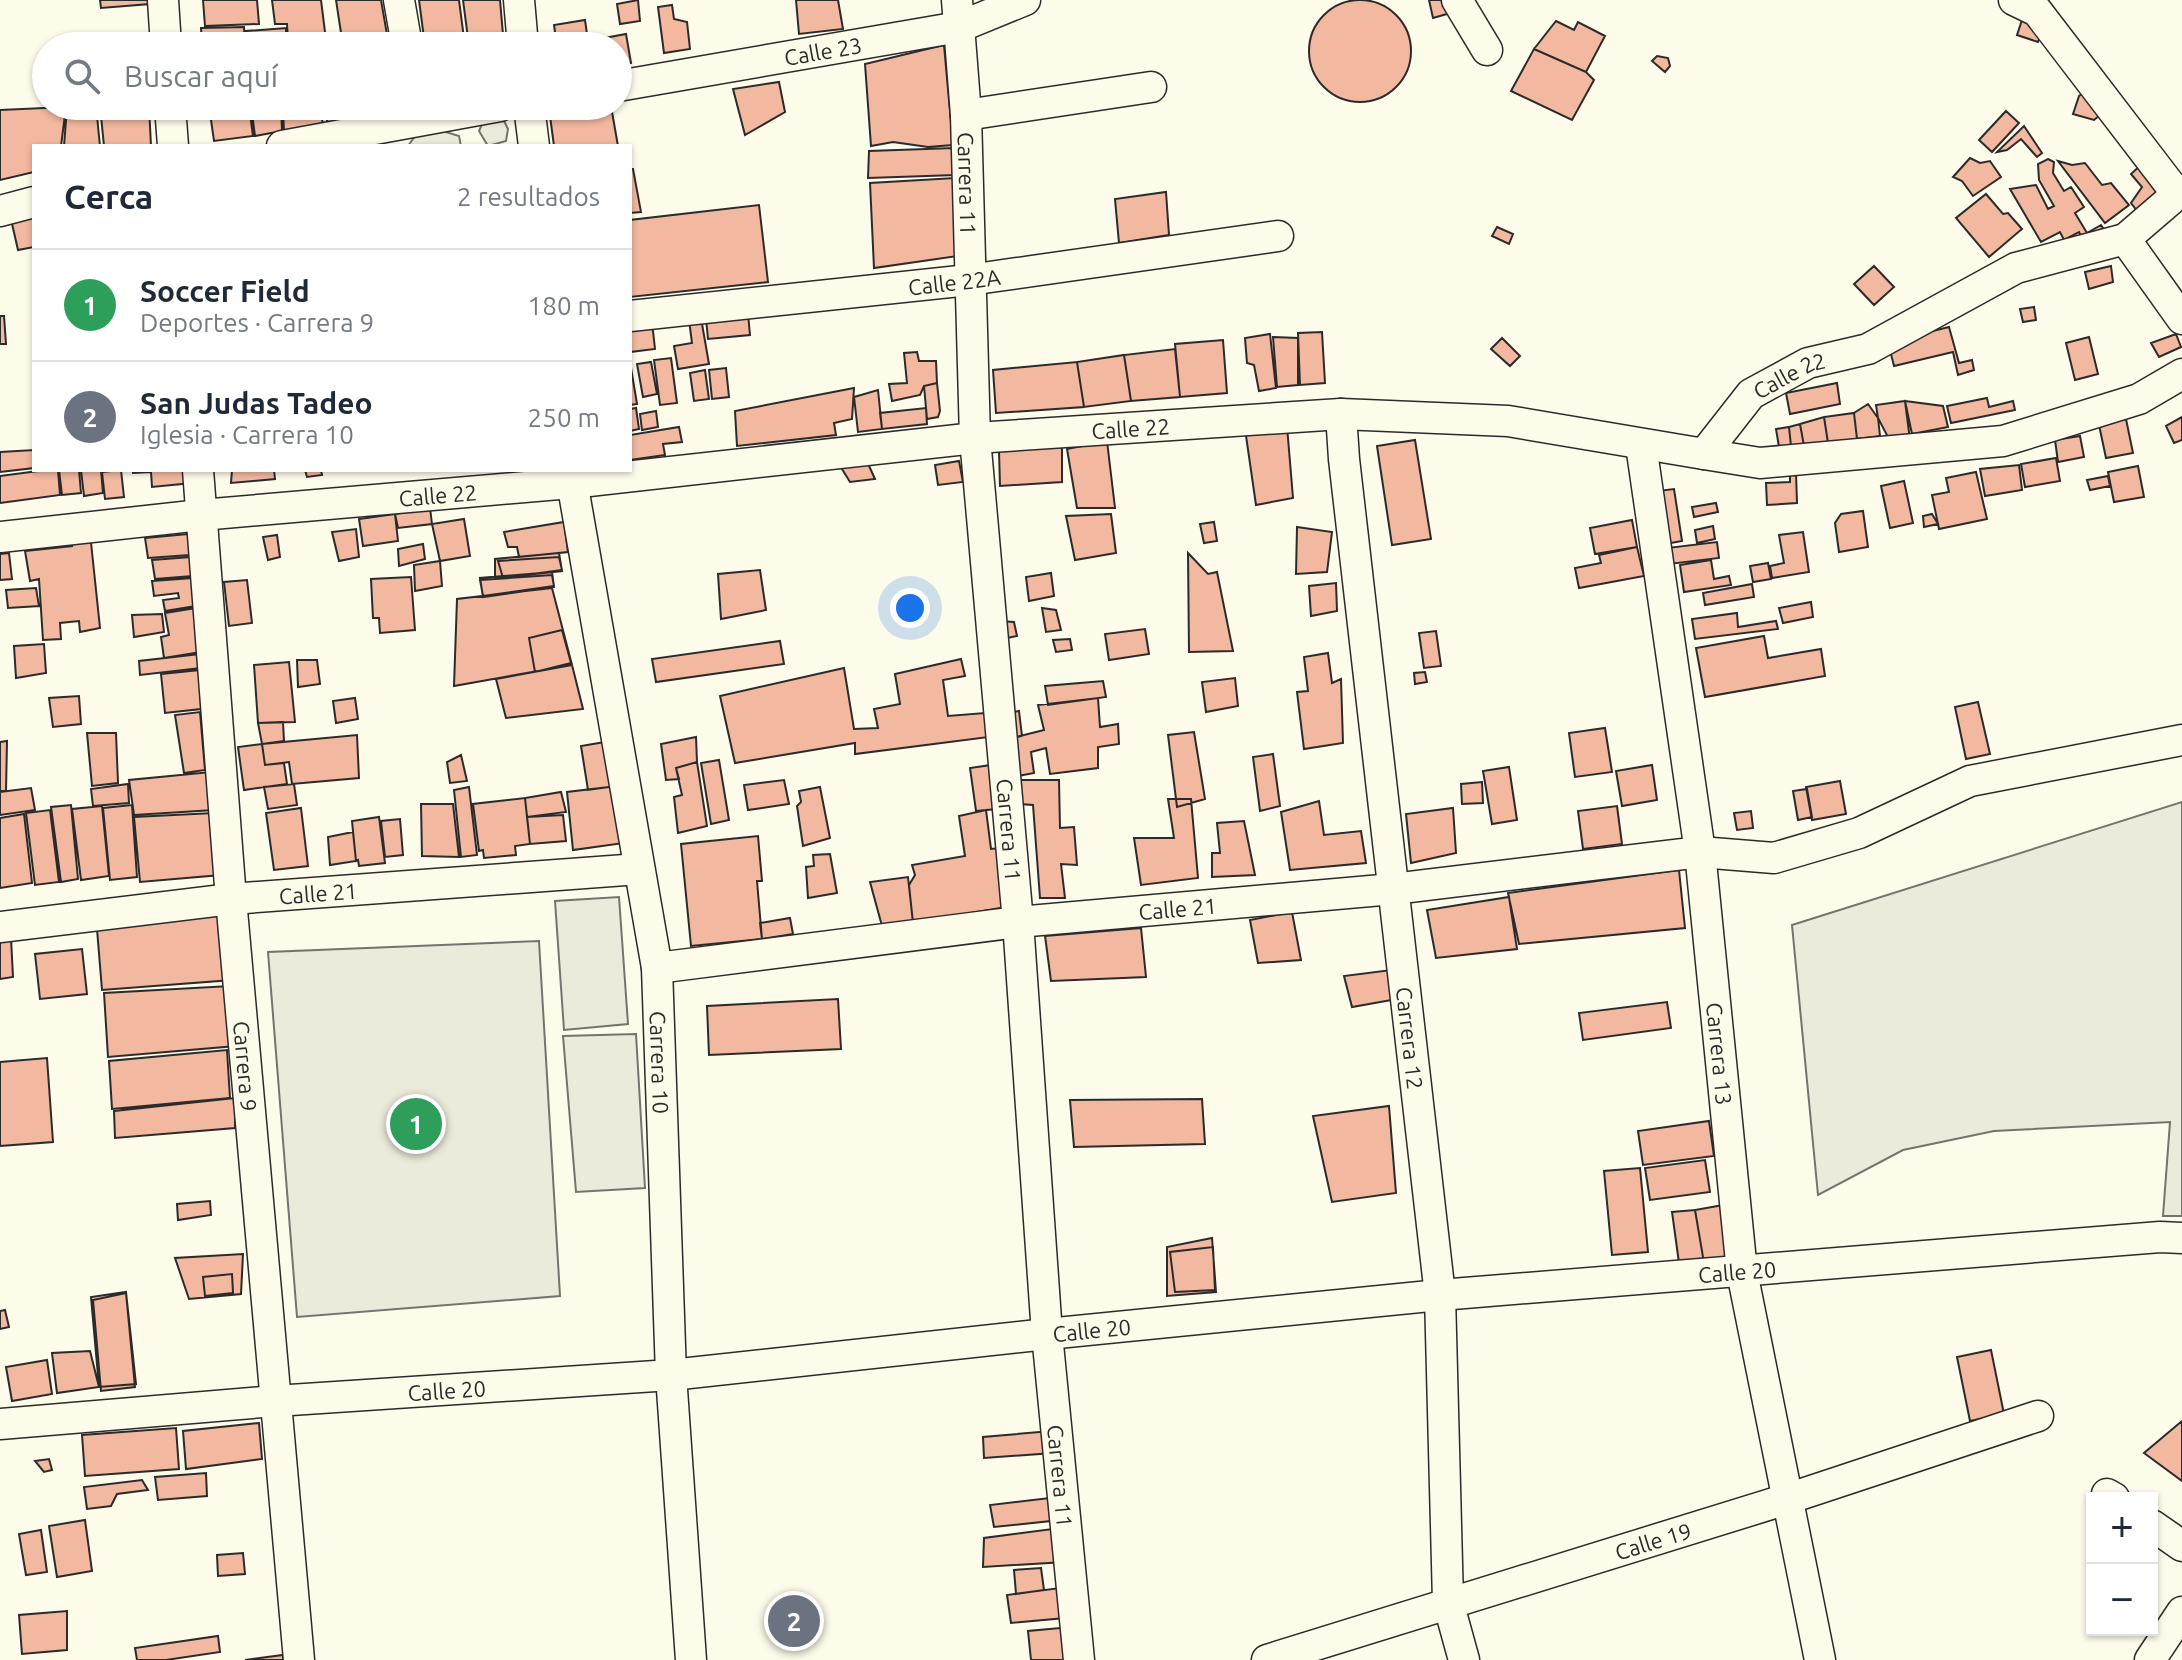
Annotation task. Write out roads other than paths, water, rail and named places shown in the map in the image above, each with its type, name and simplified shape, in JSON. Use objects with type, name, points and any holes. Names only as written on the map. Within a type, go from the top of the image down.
[{"type":"street","points":[[163,0],[165,32]]},
{"type":"street","points":[[399,0],[405,32]]},
{"type":"street","points":[[519,0],[522,32]]},
{"type":"street","name":"Calle 23","points":[[632,83],[1025,0]]},
{"type":"street","points":[[1457,0],[1487,50]]},
{"type":"street","points":[[2014,0],[2037,11],[2180,192]]},
{"type":"street","name":"Carrera 11","points":[[958,14],[966,115],[975,438],[1018,922],[1047,1334],[1079,1660]]},
{"type":"street","points":[[966,115],[1151,87]]},
{"type":"street","points":[[171,120],[173,144]]},
{"type":"street","points":[[290,144],[385,120]]},
{"type":"street","points":[[531,120],[534,144]]},
{"type":"street","name":"Calle 22","points":[[632,470],[975,438],[1341,414],[1508,421],[1704,454],[1751,394],[1808,363],[1868,349],[2016,268],[2125,239],[2180,192]]},
{"type":"street","points":[[0,211],[32,203]]},
{"type":"street","name":"Calle 22A","points":[[632,316],[969,280],[1278,236]]},
{"type":"street","points":[[2125,239],[2182,319]]},
{"type":"street","points":[[1704,454],[1760,463],[2003,441],[2139,399],[2182,374]]},
{"type":"street","name":"Carrera 12","points":[[1341,414],[1440,1295],[1448,1602],[1464,1660]]},
{"type":"street","name":"Carrera 13","points":[[1641,445],[1700,852],[1742,1272],[1820,1660]]},
{"type":"street","name":"Carrera 9","points":[[198,472],[231,899],[299,1660]]},
{"type":"street","name":"Calle 22","points":[[0,537],[614,472]]},
{"type":"street","name":"Carrera 10","points":[[571,476],[657,968],[671,1375],[691,1660]]},
{"type":"street","name":"Calle 21","points":[[657,968],[1018,922],[1393,889],[1700,852],[1774,858],[1859,833],[1970,781],[2182,740]]},
{"type":"street","name":"Calle 21","points":[[0,927],[231,899],[639,869]]},
{"type":"street","name":"Calle 20","points":[[0,1424],[275,1401],[671,1375],[1440,1295],[2160,1237],[2182,1238]]},
{"type":"street","name":"Calle 19","points":[[1267,1660],[1787,1499],[2038,1416]]},
{"type":"street","points":[[2158,1529],[2182,1546]]},
{"type":"street","points":[[2150,1660],[2182,1612]]},
{"type":"place","name":"Soccer Field","points":[[416,1124]]},
{"type":"place","name":"San Judas Tadeo","points":[[794,1621]]}]
